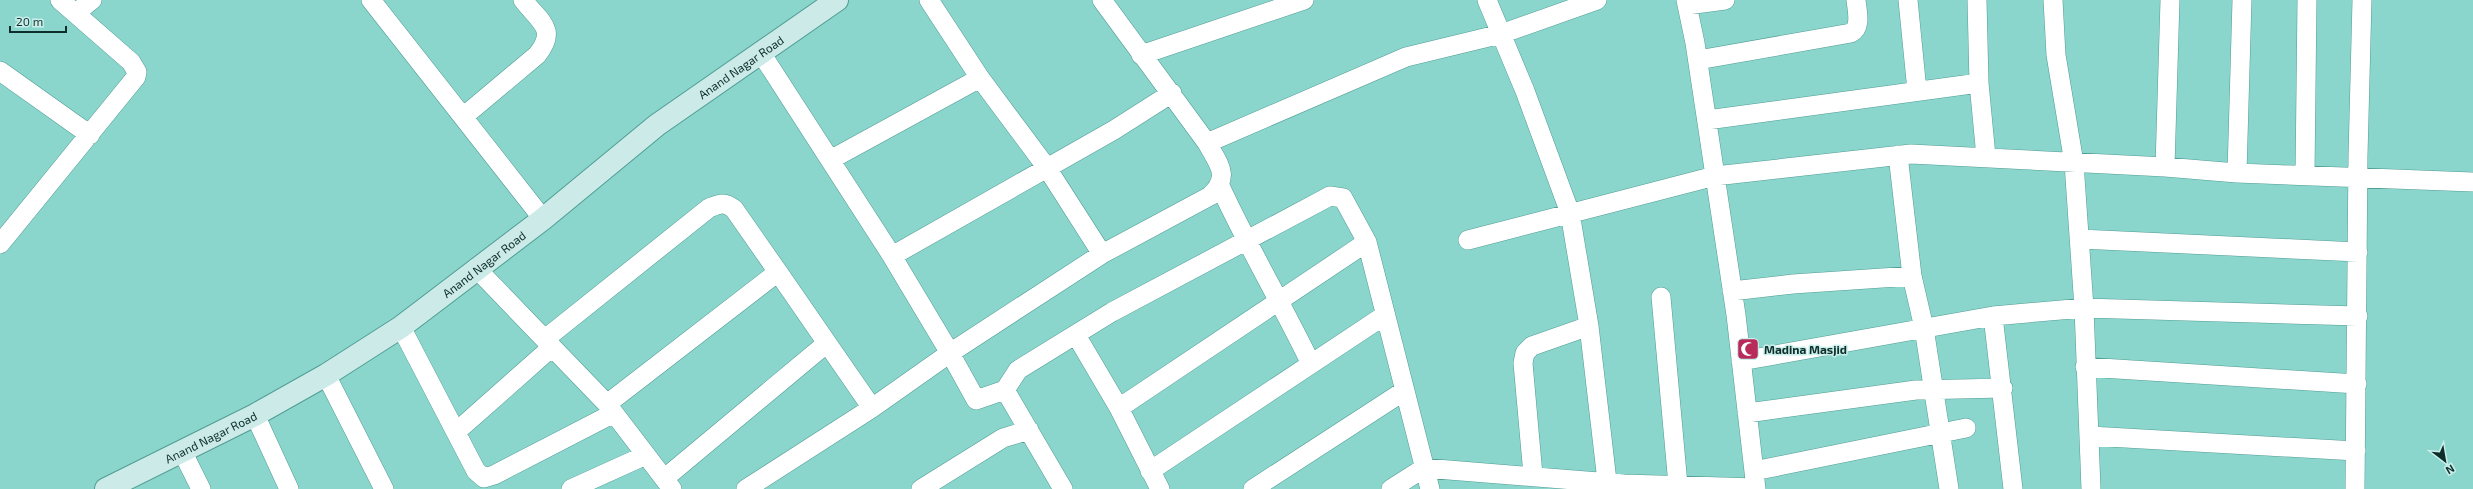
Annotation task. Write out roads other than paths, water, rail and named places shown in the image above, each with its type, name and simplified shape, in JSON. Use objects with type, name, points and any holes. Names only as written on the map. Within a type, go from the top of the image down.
[{"type":"street","points":[[0,244],[134,82],[137,72],[131,62],[60,0]]},
{"type":"street","points":[[76,13],[92,0]]},
{"type":"street","points":[[371,0],[543,219]]},
{"type":"street","points":[[463,117],[537,55],[545,45],[548,37],[547,30],[523,0]]},
{"type":"street","name":"Anand Nagar Road","points":[[106,489],[255,415],[326,375],[401,327],[476,268],[543,219],[657,125],[838,0]]},
{"type":"street","points":[[929,0],[980,78],[1048,168],[1102,254]]},
{"type":"street","points":[[746,489],[872,408],[950,353],[1102,254],[1210,196],[1220,186],[1223,178],[1218,163],[1207,143],[1172,93],[1141,55],[1102,0]]},
{"type":"street","points":[[1141,55],[1304,0]]},
{"type":"street","points":[[1488,0],[1570,213],[1589,326],[1607,481]]},
{"type":"street","points":[[1207,143],[1406,57],[1501,34],[1597,0]]},
{"type":"street","points":[[1725,0],[1687,3],[1698,60],[1732,291],[1756,483]]},
{"type":"street","points":[[1698,60],[1851,33],[1855,31],[1858,24],[1856,0]]},
{"type":"street","points":[[1908,0],[1917,91]]},
{"type":"street","points":[[1977,0],[1979,83],[1986,157]]},
{"type":"street","points":[[2053,0],[2056,55],[2074,164],[2080,239],[2090,436],[2091,489]]},
{"type":"street","points":[[2165,167],[2170,0]]},
{"type":"street","points":[[2237,173],[2242,0]]},
{"type":"street","points":[[2305,175],[2307,0]]},
{"type":"street","points":[[2355,489],[2358,316],[2358,176],[2362,0]]},
{"type":"street","points":[[761,53],[892,256],[950,353],[976,400],[1006,390],[1018,370],[1112,312],[1330,196],[1338,196],[1343,198],[1367,242],[1430,489]]},
{"type":"street","points":[[0,71],[90,135]]},
{"type":"street","points":[[830,160],[980,78]]},
{"type":"street","points":[[1707,120],[1979,83]]},
{"type":"street","points":[[892,256],[1114,130],[1172,93]]},
{"type":"street","points":[[1468,240],[1715,176],[1911,154],[1986,157],[2074,164],[2165,167],[2237,173],[2358,176],[2473,182]]},
{"type":"street","points":[[1898,155],[1912,276],[1924,328],[1949,489]]},
{"type":"street","points":[[1220,186],[1246,240],[1280,300],[1310,364]]},
{"type":"street","points":[[456,432],[548,343],[708,208],[720,203],[728,204],[734,209],[872,408]]},
{"type":"street","points":[[2080,239],[2358,252]]},
{"type":"street","points":[[1119,408],[1367,242]]},
{"type":"street","points":[[476,268],[611,408],[669,483],[826,343]]},
{"type":"street","points":[[401,327],[476,471],[484,478],[489,477],[611,408],[778,272]]},
{"type":"street","points":[[1732,291],[1793,284],[1912,276]]},
{"type":"street","points":[[1661,298],[1678,485]]},
{"type":"street","points":[[1741,361],[1993,316],[2084,308],[2358,316]]},
{"type":"street","points":[[1150,471],[1385,315]]},
{"type":"street","points":[[1993,316],[2003,388],[2013,489]]},
{"type":"street","points":[[1533,475],[1523,363],[1525,353],[1532,346],[1589,326]]},
{"type":"street","points":[[1076,335],[1119,408],[1160,489]]},
{"type":"street","points":[[2086,367],[2356,384]]},
{"type":"street","points":[[326,375],[384,489]]},
{"type":"street","points":[[1748,413],[1916,390],[2003,388]]},
{"type":"street","points":[[1006,390],[1062,489]]},
{"type":"street","points":[[1253,489],[1404,391]]},
{"type":"street","points":[[255,415],[290,489]]},
{"type":"street","points":[[1391,489],[1424,468],[1678,485],[1756,483],[1966,428]]},
{"type":"street","points":[[921,489],[1004,438],[1029,430]]},
{"type":"street","points":[[2090,436],[2356,451]]},
{"type":"street","points":[[182,451],[201,489]]},
{"type":"street","points":[[571,489],[646,455]]},
{"type":"place","name":"Madina Masjid","points":[[1748,349]]}]
